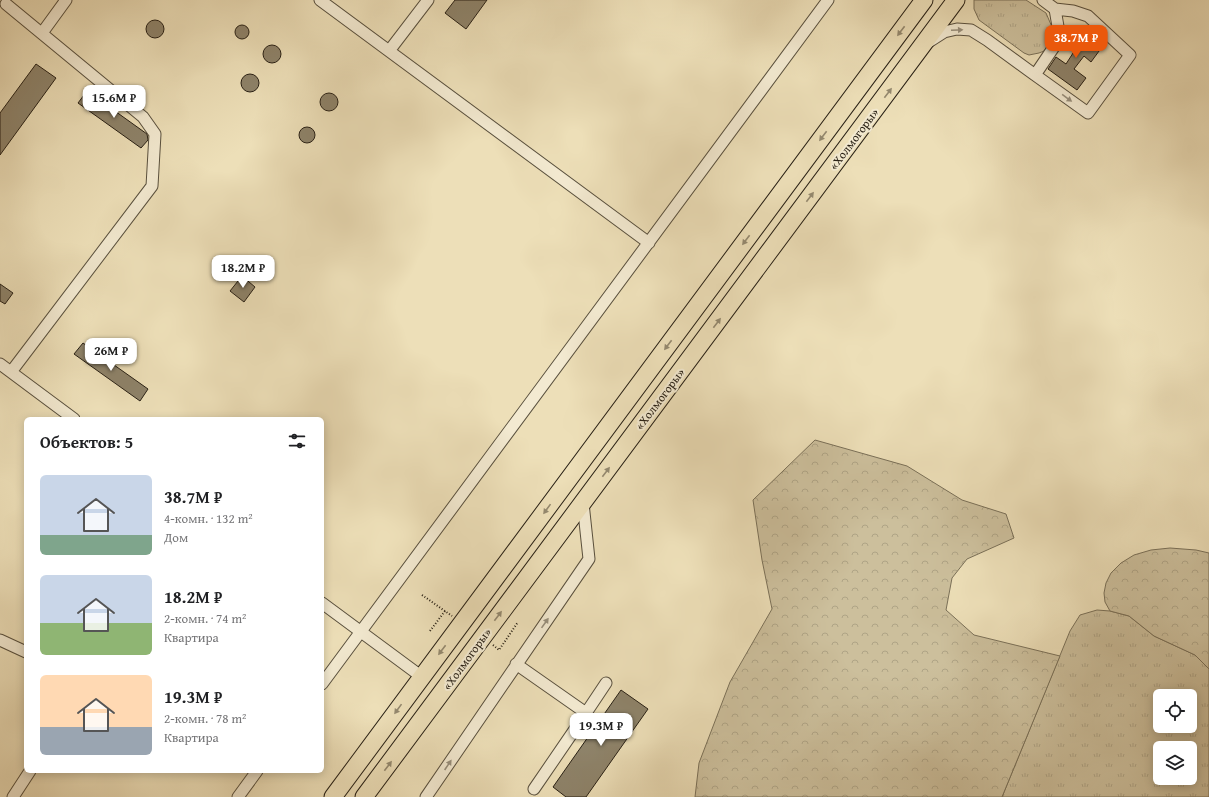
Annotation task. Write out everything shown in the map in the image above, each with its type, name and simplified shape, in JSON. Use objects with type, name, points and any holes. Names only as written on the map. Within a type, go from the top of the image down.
[{"type":"highway","name":"«Холмогоры»","points":[[333,797],[924,0]]},
{"type":"highway","name":"«Холмогоры»","points":[[364,797],[956,0]]},
{"type":"highway","points":[[562,488],[583,503]]},
{"type":"lane","points":[[42,33],[66,0]]},
{"type":"lane","points":[[320,0],[649,242]]},
{"type":"lane","points":[[389,51],[428,0]]},
{"type":"lane","points":[[324,681],[828,0]]},
{"type":"lane","points":[[923,46],[944,32],[957,29],[971,30],[988,40],[1088,113],[1130,55],[1088,16],[1073,11],[1056,8],[1043,0]]},
{"type":"lane","points":[[5,5],[42,33],[143,117],[155,134],[152,186],[11,372]]},
{"type":"lane","points":[[1035,75],[1060,38],[1056,8]]},
{"type":"lane","points":[[0,364],[71,417]]},
{"type":"lane","points":[[426,797],[516,664],[589,560],[583,503]]},
{"type":"lane","points":[[324,604],[422,677]]},
{"type":"lane","points":[[0,640],[24,651]]},
{"type":"lane","points":[[516,664],[586,713]]},
{"type":"lane","points":[[534,789],[606,683]]},
{"type":"lane","points":[[13,797],[29,773]]},
{"type":"lane","points":[[238,797],[256,773]]},
{"type":"path","points":[[430,631],[444,611]]},
{"type":"green space","points":[[974,0],[1026,0],[1046,13],[1052,27],[1050,43],[1044,51],[1039,53],[1029,55],[1024,53],[979,20],[974,9]]},
{"type":"green space","points":[[815,440],[907,466],[962,500],[1006,514],[1014,538],[967,559],[952,578],[946,610],[974,635],[1060,656],[1002,797],[695,797],[699,763],[730,682],[772,609],[762,560],[753,500]]},
{"type":"green space","points":[[1170,548],[1196,550],[1209,553],[1209,669],[1195,655],[1154,636],[1129,616],[1110,611],[1105,602],[1104,593],[1106,583],[1111,573],[1121,563],[1134,555],[1151,550]]},
{"type":"green space","points":[[1097,610],[1110,611],[1129,616],[1154,636],[1195,655],[1209,669],[1209,797],[1002,797],[1070,631],[1080,615]]},
{"type":"building","points":[[455,0],[487,0],[466,29],[445,13]]},
{"type":"building","points":[[155,20],[161,23],[164,29],[161,35],[155,38],[149,35],[146,29],[149,23]]},
{"type":"building","points":[[239,25],[245,25],[249,29],[249,35],[245,39],[239,39],[235,35],[235,29]]},
{"type":"building","points":[[1076,28],[1102,47],[1091,62],[1084,56],[1074,69],[1086,78],[1077,90],[1048,69],[1056,57],[1066,64],[1075,50],[1066,43]]},
{"type":"building","points":[[272,45],[278,48],[281,54],[278,60],[272,63],[266,60],[263,54],[266,48]]},
{"type":"building","points":[[36,64],[56,78],[0,155],[0,113]]},
{"type":"building","points":[[250,74],[256,77],[259,83],[256,89],[250,92],[244,89],[241,83],[244,77]]},
{"type":"building","points":[[87,91],[147,134],[148,140],[141,148],[78,103]]},
{"type":"building","points":[[329,93],[335,96],[338,102],[335,108],[329,111],[323,108],[320,102],[323,96]]},
{"type":"building","points":[[307,127],[314,132],[315,135],[310,142],[307,143],[300,138],[299,135],[304,128]]},
{"type":"building","points":[[242,276],[255,287],[244,302],[230,291]]},
{"type":"building","points":[[0,284],[13,293],[5,304],[0,301]]},
{"type":"building","points":[[83,343],[148,389],[140,401],[74,354]]},
{"type":"building","points":[[621,690],[648,709],[586,797],[566,797],[553,787]]}]
